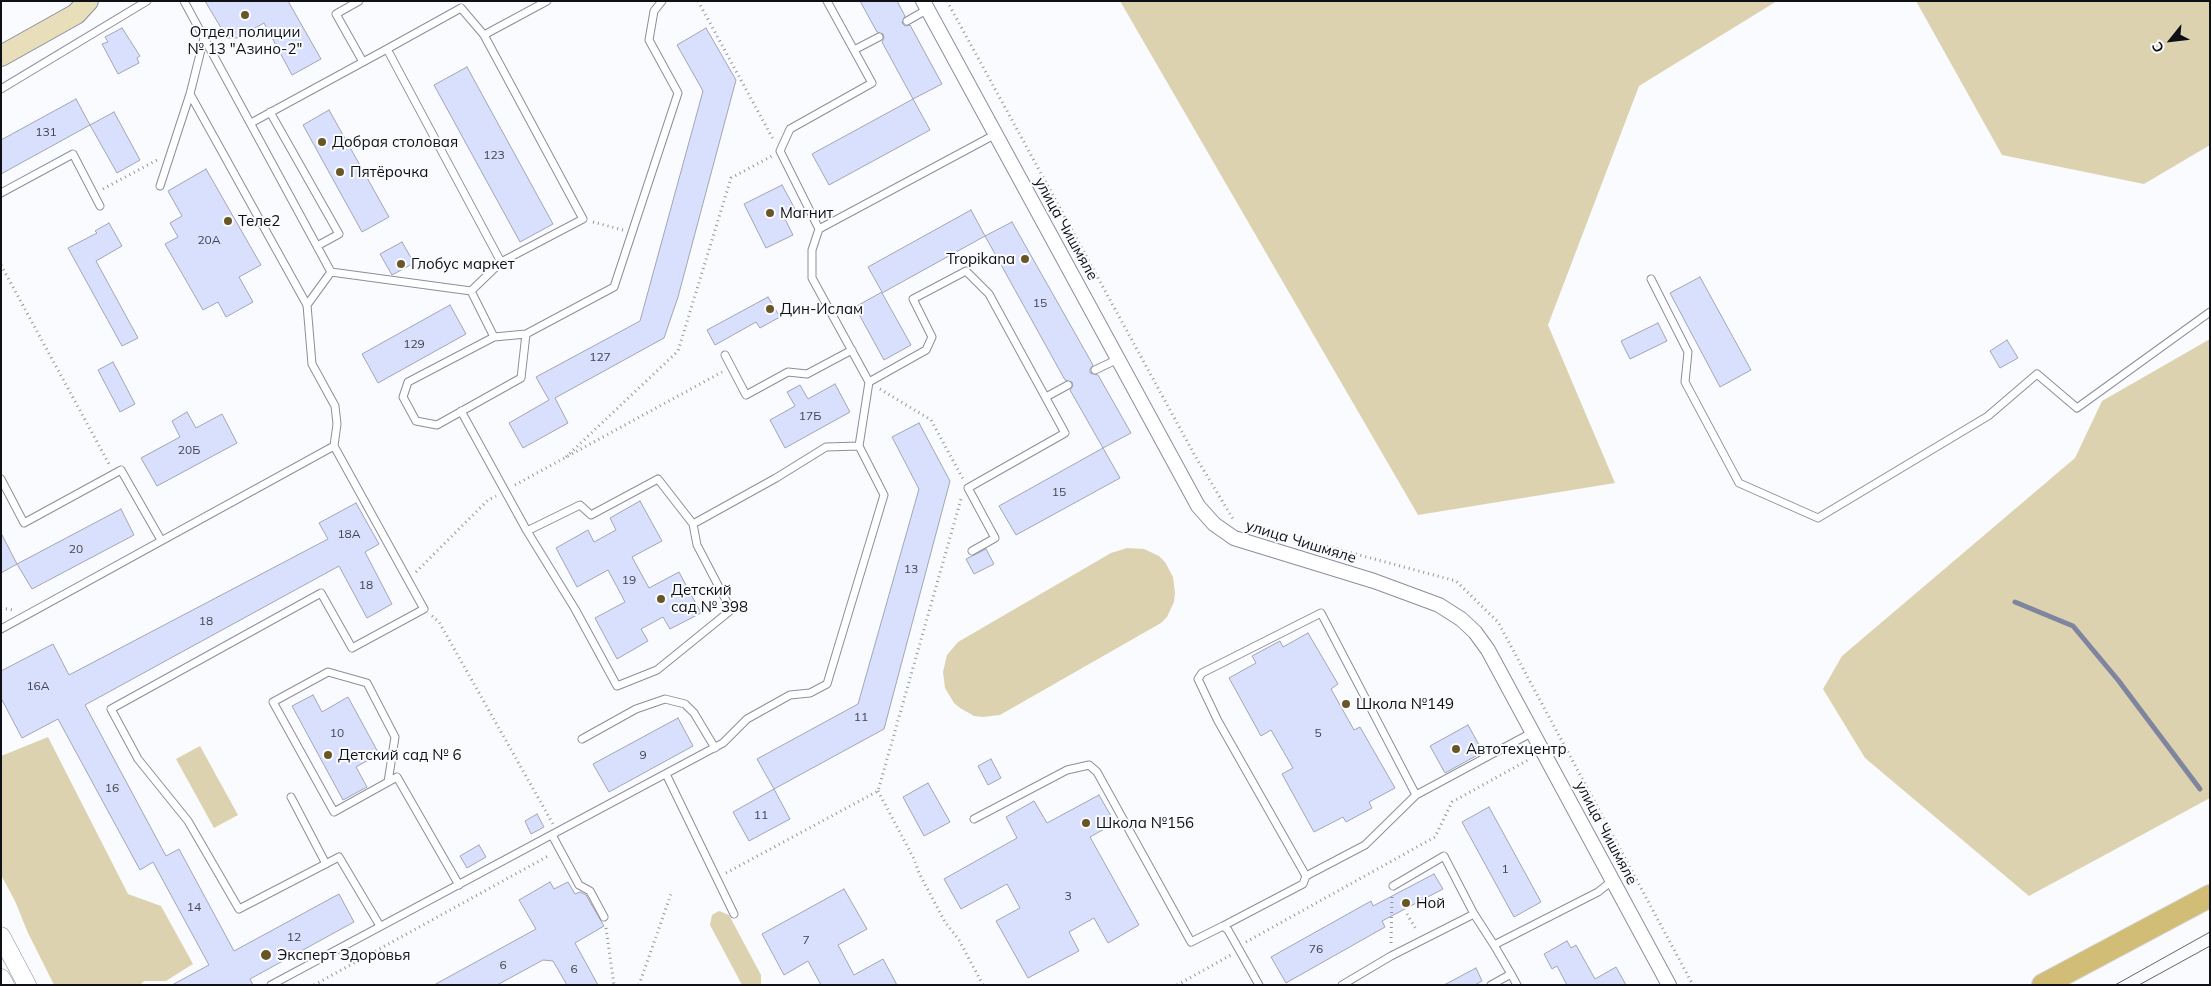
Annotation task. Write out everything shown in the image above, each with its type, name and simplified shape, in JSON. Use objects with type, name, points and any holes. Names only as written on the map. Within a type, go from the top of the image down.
[{"type":"main road","points":[[1,56],[76,14],[88,1]]},
{"type":"main road","points":[[2043,985],[2210,896]]},
{"type":"street","name":"улица Чишмяле","points":[[925,5],[1198,506],[1214,524],[1234,538],[1374,581],[1438,605],[1461,619],[1475,632],[1488,650],[1670,985]]},
{"type":"street","points":[[1,936],[27,985]]},
{"type":"street","points":[[1,978],[5,985]]},
{"type":"lane","points":[[1,89],[147,1]]},
{"type":"lane","points":[[184,1],[331,272]]},
{"type":"lane","points":[[359,1],[336,14],[362,62]]},
{"type":"lane","points":[[484,35],[547,1]]},
{"type":"lane","points":[[526,334],[521,378],[437,425],[416,421],[403,397],[408,382],[494,338],[526,334],[614,287],[678,92],[649,40],[654,11],[662,1]]},
{"type":"lane","points":[[819,229],[780,152],[790,129],[872,83],[827,1]]},
{"type":"lane","points":[[251,123],[387,49],[459,4],[484,35],[583,219],[501,262],[470,291]]},
{"type":"lane","points":[[907,21],[925,5]]},
{"type":"lane","points":[[854,50],[879,36]]},
{"type":"lane","points":[[160,186],[173,152],[204,38]]},
{"type":"lane","points":[[387,49],[501,262]]},
{"type":"lane","points":[[190,94],[306,305],[312,364],[335,406],[337,424],[334,446],[424,609],[352,648],[321,593],[112,709],[138,759],[188,821],[239,909],[339,856],[380,926]]},
{"type":"lane","points":[[270,112],[339,234],[317,246]]},
{"type":"lane","points":[[271,985],[723,743],[747,719],[790,695],[810,693],[827,684],[884,495],[859,446],[869,382],[812,278],[812,250],[819,229],[996,134]]},
{"type":"lane","points":[[1,193],[73,154],[100,206]]},
{"type":"lane","points":[[869,382],[926,350],[932,337],[913,299],[966,271],[989,294],[1065,433],[968,488],[995,538],[972,551]]},
{"type":"lane","points":[[306,305],[331,272]]},
{"type":"lane","points":[[331,272],[470,291]]},
{"type":"lane","points":[[1651,279],[1688,352],[1685,382],[1738,483],[1818,518],[1988,416],[2037,374],[2077,408],[2210,312]]},
{"type":"lane","points":[[470,291],[494,338]]},
{"type":"lane","points":[[725,355],[746,395],[788,372],[807,374],[852,350]]},
{"type":"lane","points":[[1096,370],[1118,359]]},
{"type":"lane","points":[[1046,397],[1068,385]]},
{"type":"lane","points":[[461,412],[528,531],[575,609],[617,686],[657,670],[731,610],[697,545],[693,524],[658,479],[591,515],[580,505],[528,531]]},
{"type":"lane","points":[[1,629],[334,446]]},
{"type":"lane","points":[[693,524],[776,478],[826,447],[859,446]]},
{"type":"lane","points":[[1,479],[24,523],[121,470],[161,540]]},
{"type":"lane","points":[[1306,876],[1218,721],[1198,679],[1202,673],[1321,614],[1416,795]]},
{"type":"lane","points":[[388,782],[395,737],[367,683],[328,672],[273,702],[334,812],[388,782],[397,777],[459,884]]},
{"type":"lane","points":[[582,739],[636,709],[665,698],[685,704],[694,712],[714,748]]},
{"type":"lane","points":[[974,819],[1067,770],[1089,765],[1097,772],[1191,942],[1303,884],[1306,876],[1365,844],[1416,795],[1533,732]]},
{"type":"lane","points":[[666,774],[734,914]]},
{"type":"lane","points":[[291,797],[326,864]]},
{"type":"lane","points":[[555,833],[560,850],[579,885],[590,891],[604,917]]},
{"type":"lane","points":[[1393,886],[1444,856],[1474,914],[1517,985]]},
{"type":"lane","points":[[1494,945],[1598,892],[1613,880]]},
{"type":"lane","points":[[1342,985],[1391,956],[1474,914]]},
{"type":"lane","points":[[1224,926],[1259,985]]},
{"type":"lane","points":[[1492,985],[1511,974]]},
{"type":"path","points":[[566,457],[678,351],[731,178],[780,152],[698,1]]},
{"type":"path","points":[[946,1],[1189,445],[1236,522]]},
{"type":"path","points":[[94,194],[173,152]]},
{"type":"path","points":[[583,219],[632,232]]},
{"type":"path","points":[[1,265],[114,473]]},
{"type":"path","points":[[408,580],[488,500],[731,367]]},
{"type":"path","points":[[869,382],[931,420],[968,488],[962,498],[878,791],[941,914],[959,940],[983,985]]},
{"type":"path","points":[[1254,527],[1456,581],[1498,622],[1694,985]]},
{"type":"path","points":[[424,609],[440,622],[555,833]]},
{"type":"path","points":[[1177,985],[1234,954],[1238,947],[1435,837],[1452,802],[1528,760]]},
{"type":"path","points":[[717,878],[878,791]]},
{"type":"path","points":[[314,985],[560,850]]},
{"type":"path","points":[[1391,956],[1393,886]]},
{"type":"path","points":[[639,985],[672,891]]},
{"type":"path","points":[[1407,914],[1422,941]]},
{"type":"path","points":[[604,917],[614,985]]},
{"type":"shaded area","points":[[1120,1],[1777,1],[1639,86],[1548,325],[1615,483],[1418,515]]},
{"type":"shaded area","points":[[1916,1],[2210,1],[2210,145],[2144,184],[2002,155]]},
{"type":"shaded area","points":[[2210,339],[2210,798],[2029,896],[1865,758],[1823,689],[1842,656],[2075,458],[2102,401]]},
{"type":"shaded area","points":[[1127,548],[1144,549],[1159,556],[1165,562],[1173,577],[1174,602],[1167,617],[1161,623],[1000,715],[974,716],[954,703],[945,688],[943,672],[947,655],[958,642],[1111,553]]},
{"type":"shaded area","points":[[48,737],[128,894],[161,906],[193,964],[166,981],[144,981],[140,985],[54,985],[28,933],[15,901],[1,875],[1,756]]},
{"type":"shaded area","points":[[200,746],[238,815],[214,828],[176,759]]},
{"type":"shaded area","points":[[719,911],[729,915],[761,975],[761,985],[742,985],[710,925],[712,915]]},
{"type":"building","points":[[205,1],[288,1],[321,59],[292,75],[264,23],[237,38],[227,38]]},
{"type":"building","points":[[860,1],[897,1],[905,16],[902,23],[905,26],[910,25],[942,84],[913,99],[882,42],[883,34],[877,32]]},
{"type":"building","points":[[122,28],[140,56],[137,58],[139,63],[118,74],[102,44],[108,42],[105,37]]},
{"type":"building","points":[[706,28],[736,80],[678,297],[664,338],[555,398],[568,423],[523,448],[509,423],[549,400],[536,377],[640,321],[703,91],[677,45]]},
{"type":"building","points":[[467,67],[553,224],[520,242],[434,85]]},
{"type":"building","points":[[76,99],[90,125],[1,174],[1,140]]},
{"type":"building","points":[[913,99],[930,130],[829,185],[812,154]]},
{"type":"building","points":[[329,110],[389,217],[362,232],[303,125]]},
{"type":"building","points":[[114,112],[140,160],[117,173],[90,125]]},
{"type":"building","points":[[206,169],[261,265],[239,277],[253,302],[226,317],[218,302],[203,310],[165,244],[178,237],[170,223],[182,216],[168,191]]},
{"type":"building","points":[[782,185],[795,209],[783,215],[793,235],[766,248],[744,204]]},
{"type":"building","points":[[971,210],[985,236],[882,293],[911,345],[884,360],[855,307],[882,292],[868,267]]},
{"type":"building","points":[[1012,222],[1093,365],[1090,373],[1098,375],[1131,433],[1103,448],[1070,390],[1073,386],[1072,382],[1065,380],[985,236]]},
{"type":"building","points":[[109,223],[122,246],[96,261],[138,338],[122,346],[68,248],[97,233],[95,231]]},
{"type":"building","points":[[402,242],[414,263],[392,275],[380,254]]},
{"type":"building","points":[[1700,277],[1751,370],[1720,387],[1670,293]]},
{"type":"building","points":[[768,297],[780,317],[760,328],[756,322],[715,345],[707,330]]},
{"type":"building","points":[[450,305],[466,334],[378,383],[362,354]]},
{"type":"building","points":[[1658,323],[1667,341],[1630,359],[1621,341]]},
{"type":"building","points":[[2007,340],[2018,358],[2000,368],[1990,351]]},
{"type":"building","points":[[113,362],[135,404],[120,412],[98,370]]},
{"type":"building","points":[[835,384],[850,412],[785,448],[770,420],[795,406],[787,392],[800,385],[808,399]]},
{"type":"building","points":[[187,412],[196,428],[222,414],[237,443],[157,486],[141,458],[180,437],[172,421]]},
{"type":"building","points":[[919,423],[950,481],[884,729],[774,789],[757,759],[858,704],[919,489],[892,437]]},
{"type":"building","points":[[1103,448],[1120,478],[1016,535],[999,506]]},
{"type":"building","points":[[640,501],[662,541],[632,557],[649,588],[679,572],[701,613],[670,629],[663,617],[641,629],[648,641],[617,659],[595,618],[625,602],[608,570],[577,587],[556,548],[588,530],[594,542],[616,530],[610,518]]},
{"type":"building","points":[[356,503],[379,544],[365,552],[392,604],[367,618],[339,566],[85,705],[166,856],[179,849],[234,951],[339,894],[354,922],[250,979],[253,985],[172,985],[209,965],[153,862],[140,870],[58,719],[22,738],[1,698],[1,671],[53,644],[69,675],[328,539],[319,523]]},
{"type":"building","points":[[121,509],[134,535],[32,589],[17,564]]},
{"type":"building","points":[[1,533],[17,564],[1,573]]},
{"type":"building","points":[[986,549],[994,564],[974,574],[966,559]]},
{"type":"building","points":[[1308,633],[1338,684],[1331,689],[1354,730],[1360,727],[1395,788],[1369,802],[1372,808],[1346,822],[1343,817],[1314,832],[1282,774],[1293,768],[1271,730],[1261,736],[1229,678],[1256,663],[1252,656],[1280,641],[1283,647]]},
{"type":"building","points":[[313,695],[322,712],[348,697],[379,754],[356,767],[367,787],[343,800],[292,706]]},
{"type":"building","points":[[678,718],[693,746],[609,792],[593,764]]},
{"type":"building","name":"Автотехцентр","points":[[1468,725],[1483,752],[1445,773],[1430,746]]},
{"type":"building","points":[[991,759],[1001,778],[988,785],[978,766]]},
{"type":"building","points":[[928,783],[950,822],[924,836],[903,797]]},
{"type":"building","points":[[774,789],[790,819],[749,841],[733,812]]},
{"type":"building","points":[[1099,795],[1115,823],[1090,837],[1139,925],[1108,943],[1094,918],[1069,932],[1079,951],[1028,978],[996,921],[1020,908],[1007,884],[961,909],[944,879],[1017,838],[1006,817],[1034,801],[1047,823]]},
{"type":"building","points":[[1489,807],[1541,902],[1514,917],[1462,822]]},
{"type":"building","points":[[537,814],[544,827],[531,834],[525,821]]},
{"type":"building","points":[[479,845],[486,857],[467,868],[460,856]]},
{"type":"building","points":[[1434,874],[1443,889],[1382,921],[1385,927],[1286,983],[1271,957],[1371,901],[1373,906]]},
{"type":"building","points":[[550,882],[554,889],[568,882],[575,894],[580,892],[586,895],[604,926],[575,943],[598,985],[567,985],[553,961],[543,960],[497,985],[434,985],[536,929],[519,900]]},
{"type":"building","points":[[844,889],[867,929],[838,945],[854,975],[883,959],[897,985],[821,985],[808,961],[784,975],[762,934]]},
{"type":"building","points":[[1567,941],[1571,948],[1576,945],[1595,979],[1616,967],[1626,985],[1567,985],[1557,966],[1552,969],[1544,954]]},
{"type":"building","points":[[1476,968],[1482,981],[1475,985],[1444,985]]},
{"type":"waterway","points":[[2015,602],[2073,626],[2118,680],[2200,789]]},
{"type":"tram line","points":[[2115,985],[2210,932]]},
{"type":"tram line","points":[[2139,985],[2210,946]]},
{"type":"place","name":"Отдел полиции № 13 \"Азино-2\"","points":[[245,15]]},
{"type":"place","name":"Добрая столовая","points":[[322,142]]},
{"type":"place","name":"Пятёрочка","points":[[340,172]]},
{"type":"place","name":"Магнит","points":[[770,213]]},
{"type":"place","name":"Теле2","points":[[228,221]]},
{"type":"place","name":"Tropikana","points":[[1025,259]]},
{"type":"place","name":"Глобус маркет","points":[[401,264]]},
{"type":"place","name":"Дин-Ислам","points":[[770,309]]},
{"type":"place","name":"Детский сад № 398","points":[[661,599]]},
{"type":"place","name":"Школа №149","points":[[1346,704]]},
{"type":"place","name":"Автотехцентр","points":[[1456,749]]},
{"type":"place","name":"Детский сад № 6","points":[[328,755]]},
{"type":"place","name":"Школа №156","points":[[1086,823]]},
{"type":"place","name":"Ной","points":[[1406,903]]},
{"type":"place","name":"Эксперт Здоровья","points":[[266,955]]}]
